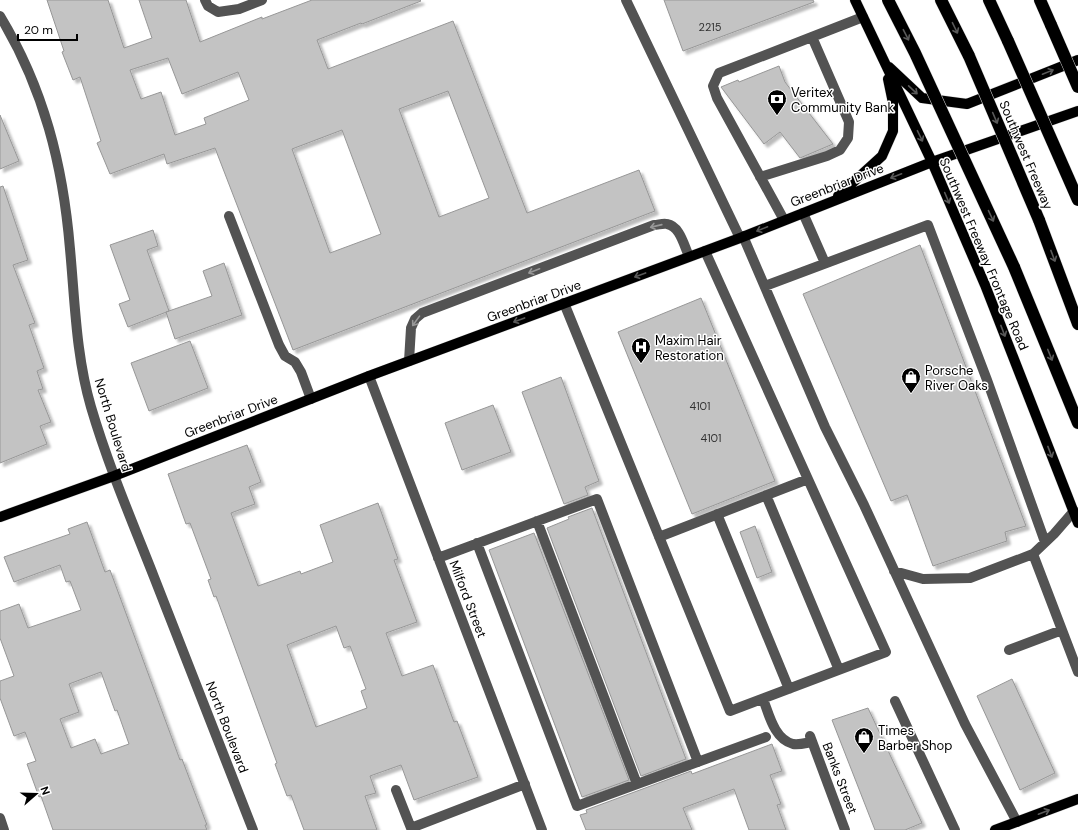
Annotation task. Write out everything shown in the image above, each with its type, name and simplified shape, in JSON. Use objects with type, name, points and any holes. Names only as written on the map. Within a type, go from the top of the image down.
[{"type":"highway","points":[[888,0],[915,53],[1014,267],[1078,423]]},
{"type":"highway","name":"Southwest Freeway","points":[[941,0],[969,56],[1039,220],[1078,324]]},
{"type":"highway","points":[[990,0],[1078,200]]},
{"type":"highway","points":[[1040,0],[1078,87]]},
{"type":"main road","name":"Southwest Freeway Frontage Road","points":[[855,0],[932,162],[985,285],[1078,524]]},
{"type":"main road","points":[[885,63],[922,98],[967,104],[1078,60]]},
{"type":"main road","points":[[832,201],[882,156],[893,131],[894,103],[885,63]]},
{"type":"main road","name":"Greenbriar Drive","points":[[0,517],[114,476],[369,376],[705,251],[932,162],[1078,111]]},
{"type":"main road","points":[[995,830],[1013,825],[1078,798]]},
{"type":"street","points":[[205,0],[208,6],[218,12],[239,9],[262,0]]},
{"type":"street","points":[[626,0],[765,286],[825,427],[864,505],[1013,825]]},
{"type":"street","name":"North Boulevard","points":[[0,16],[12,37],[36,88],[52,137],[65,203],[81,363],[91,406],[114,476],[253,830]]},
{"type":"street","points":[[784,220],[717,98],[713,86],[719,73],[863,17]]},
{"type":"street","points":[[760,177],[827,156],[840,150],[848,138],[849,122],[812,37]]},
{"type":"street","points":[[803,213],[825,263]]},
{"type":"street","points":[[229,216],[279,345],[285,356],[295,362],[301,372],[311,399]]},
{"type":"street","points":[[409,361],[411,328],[415,319],[422,313],[654,225],[666,224],[674,226],[679,233],[689,256]]},
{"type":"street","points":[[765,286],[928,225],[987,380],[1045,542]]},
{"type":"street","points":[[564,303],[730,711],[886,652],[705,251]]},
{"type":"street","name":"Milford Street","points":[[369,376],[542,830]]},
{"type":"street","points":[[659,537],[808,479]]},
{"type":"street","points":[[766,495],[839,670]]},
{"type":"street","points":[[438,558],[597,499],[698,762]]},
{"type":"street","points":[[894,571],[923,579],[970,578],[1034,554],[1074,511]]},
{"type":"street","points":[[717,514],[789,689]]},
{"type":"street","points":[[537,522],[637,784]]},
{"type":"street","points":[[477,543],[577,806],[766,737]]},
{"type":"street","points":[[1034,554],[1078,672]]},
{"type":"street","points":[[1009,650],[1062,630]]},
{"type":"street","name":"Banks Street","points":[[763,698],[777,733],[786,741],[794,744],[811,739],[845,830]]},
{"type":"street","points":[[896,701],[955,830]]},
{"type":"street","points":[[396,790],[411,828],[525,784]]},
{"type":"street","points":[[0,818],[4,830]]},
{"type":"building","points":[[47,0],[108,0],[124,48],[152,38],[139,0],[186,0],[200,42],[262,17],[262,19],[312,0],[420,0],[421,1],[317,40],[328,69],[453,21],[527,213],[639,170],[655,211],[293,350],[215,148],[167,164],[164,154],[110,174],[97,143],[101,141],[80,77],[73,80],[62,52],[64,51]],"holes":[[[168,58],[182,94],[238,72],[249,100],[204,118],[206,124],[175,135],[161,92],[141,99],[130,70]],[[448,91],[489,198],[439,217],[399,109]],[[342,130],[381,234],[330,253],[292,149]]]},
{"type":"building","points":[[664,0],[813,0],[814,2],[683,51]]},
{"type":"building","name":"Veritex Community Bank","points":[[779,66],[785,82],[833,144],[800,158],[780,132],[764,144],[721,87],[738,80],[739,82]]},
{"type":"building","points":[[0,115],[19,161],[0,169]]},
{"type":"building","points":[[3,186],[28,260],[13,265],[35,323],[29,325],[44,368],[37,371],[43,389],[38,390],[51,422],[40,426],[47,444],[0,463],[0,187]]},
{"type":"building","points":[[153,230],[158,246],[147,250],[169,311],[128,327],[119,304],[130,300],[110,245]]},
{"type":"building","name":"Porsche River Oaks","points":[[920,245],[1026,526],[1005,532],[1007,541],[933,566],[907,495],[891,501],[803,294]]},
{"type":"building","points":[[224,263],[242,315],[175,339],[166,312],[212,296],[203,271]]},
{"type":"building","points":[[701,298],[775,481],[692,514],[618,332]]},
{"type":"building","points":[[190,341],[208,388],[149,411],[131,363]]},
{"type":"building","points":[[561,377],[599,481],[585,487],[588,495],[564,504],[522,392]]},
{"type":"building","points":[[493,405],[511,452],[462,470],[445,423]]},
{"type":"building","points":[[247,445],[261,482],[249,487],[255,504],[231,513],[258,586],[300,571],[301,574],[333,562],[320,525],[378,503],[398,559],[394,560],[417,622],[386,633],[402,676],[433,665],[454,722],[457,721],[478,777],[414,800],[401,765],[370,776],[376,793],[365,796],[377,830],[304,830],[291,795],[287,796],[275,764],[277,763],[216,596],[214,597],[208,580],[211,579],[190,523],[186,524],[168,474]],"holes":[[[336,626],[344,648],[350,646],[366,689],[361,691],[367,708],[316,727],[287,645]]]},
{"type":"building","points":[[592,508],[686,759],[641,776],[547,528],[569,519],[568,517]]},
{"type":"building","points":[[87,522],[105,572],[110,570],[180,760],[182,759],[207,825],[205,825],[207,830],[53,830],[41,796],[39,797],[27,764],[36,761],[25,732],[14,736],[0,698],[0,681],[14,676],[0,638],[0,611],[19,604],[28,628],[81,610],[70,581],[66,582],[60,565],[14,582],[4,557],[70,534],[68,529]],"holes":[[[101,672],[115,711],[117,710],[129,744],[101,754],[95,739],[71,748],[60,719],[79,712],[69,684]]]},
{"type":"building","points":[[755,526],[772,572],[757,578],[740,532]]},
{"type":"building","points":[[534,533],[629,780],[582,797],[489,550]]},
{"type":"building","points":[[1012,679],[1055,773],[1020,790],[977,696]]},
{"type":"building","points":[[868,708],[922,823],[905,830],[875,830],[832,720]]},
{"type":"building","points":[[772,744],[782,771],[770,775],[781,804],[777,805],[786,830],[749,830],[734,789],[683,808],[692,830],[586,830],[580,815],[587,813],[586,810],[691,771],[692,774]]},
{"type":"place","name":"Veritex Community Bank","points":[[777,116]]},
{"type":"place","name":"Maxim Hair Restoration","points":[[641,364]]},
{"type":"place","name":"Porsche River Oaks","points":[[911,394]]},
{"type":"place","name":"Times Barber Shop","points":[[864,754]]}]
